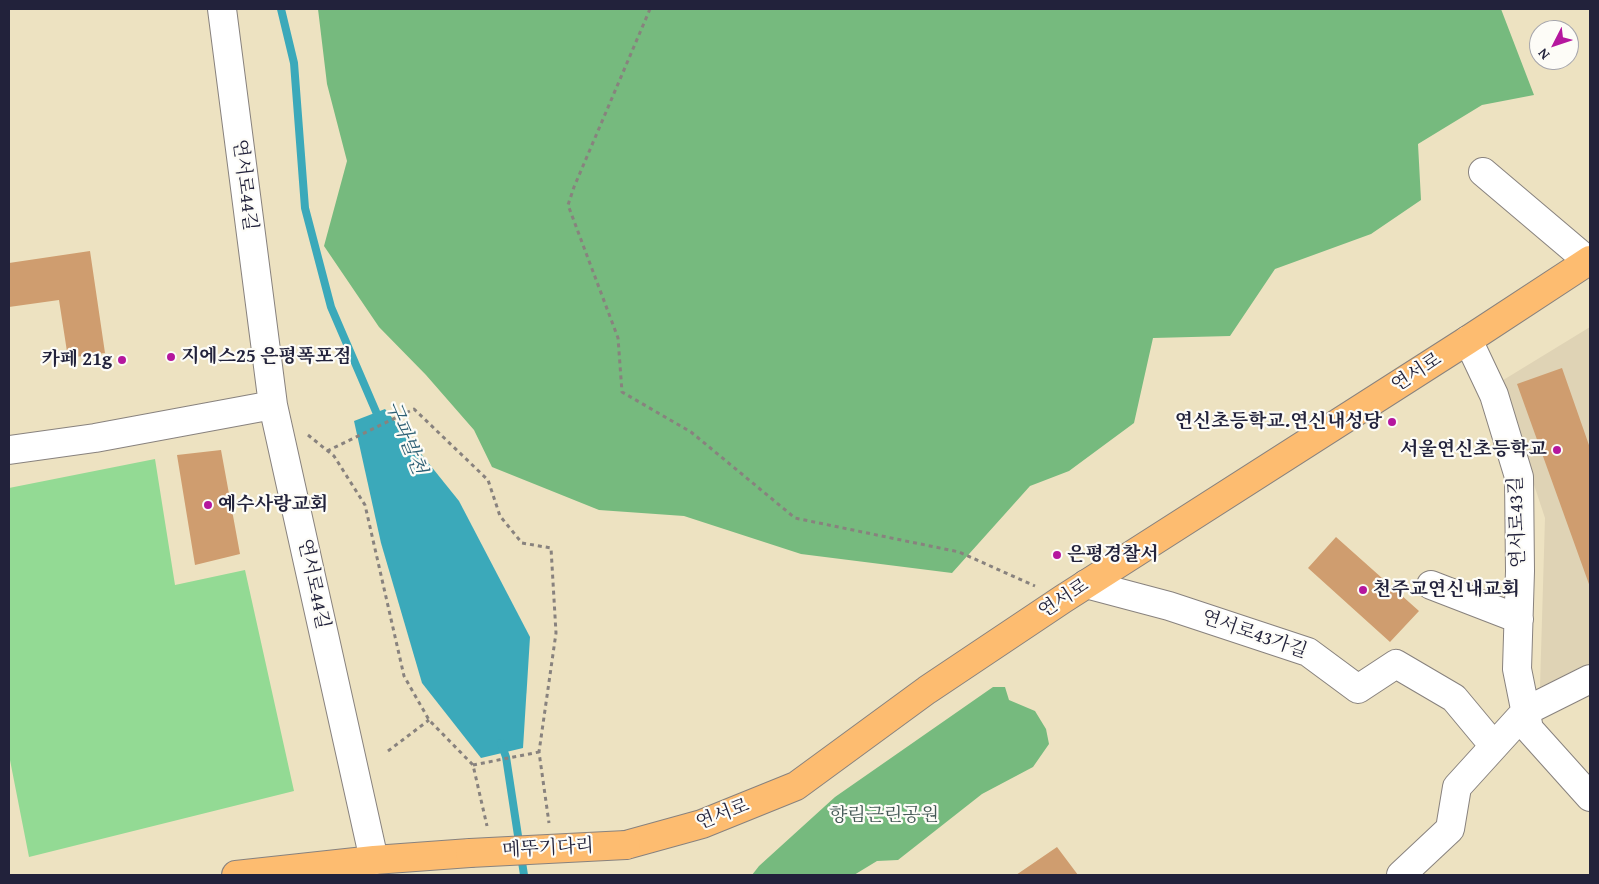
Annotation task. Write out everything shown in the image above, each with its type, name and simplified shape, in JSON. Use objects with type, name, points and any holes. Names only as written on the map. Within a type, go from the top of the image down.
[{"type":"main road","name":"연서로","points":[[626,845],[702,824],[796,786],[927,690],[1063,599],[1468,340],[1589,260]]},
{"type":"main road","name":"메뚜기다리","points":[[376,868],[470,853],[626,845]]},
{"type":"main road","points":[[236,875],[376,868]]},
{"type":"street","name":"연서로44길","points":[[222,9],[273,405],[376,868]]},
{"type":"street","points":[[1482,172],[1589,260]]},
{"type":"street","name":"연서로43길","points":[[1468,340],[1494,395],[1519,477],[1520,571],[1517,669],[1530,729],[1590,797]]},
{"type":"street","points":[[9,450],[95,438],[273,405]]},
{"type":"street","name":"연서로43가길","points":[[1086,584],[1169,606],[1308,652],[1358,690],[1396,664],[1454,698],[1494,746]]},
{"type":"street","points":[[1431,585],[1519,619]]},
{"type":"street","points":[[1401,875],[1450,829],[1457,787],[1526,711],[1590,679]]},
{"type":"path","points":[[650,9],[574,187],[568,206],[618,338],[622,392],[691,432],[795,518],[959,552],[1063,599]]},
{"type":"path","points":[[327,451],[414,409],[488,480],[500,516],[522,543],[551,548],[556,633],[539,752],[550,828]]},
{"type":"path","points":[[308,435],[334,456],[365,505],[404,676],[429,720],[473,764],[488,829]]},
{"type":"path","points":[[388,752],[429,720]]},
{"type":"path","points":[[473,764],[539,752]]},
{"type":"shaded area","name":"서울연신초등학교","points":[[1590,327],[1590,667],[1540,687],[1545,518],[1500,382]]},
{"type":"green space","points":[[318,9],[1501,9],[1534,95],[1482,105],[1418,144],[1421,200],[1371,234],[1275,269],[1230,336],[1153,338],[1134,423],[1069,471],[1030,486],[952,573],[801,554],[684,516],[599,510],[492,467],[474,430],[426,375],[379,327],[324,246],[347,161],[327,84]]},
{"type":"green space","points":[[155,459],[175,585],[245,570],[294,791],[29,857],[9,755],[9,488]]},
{"type":"green space","name":"향림근린공원","points":[[993,687],[1005,687],[1009,700],[1035,711],[1046,729],[1049,744],[1033,767],[982,794],[898,860],[877,861],[854,875],[752,875],[759,866],[835,797]]},
{"type":"water","points":[[385,409],[459,501],[530,637],[523,748],[481,758],[422,683],[381,543],[354,421]]},
{"type":"building","points":[[90,251],[105,353],[68,358],[59,300],[9,307],[9,263]]},
{"type":"building","points":[[1562,368],[1590,448],[1590,587],[1517,384]]},
{"type":"building","name":"예수사랑교회","points":[[221,450],[240,554],[195,565],[177,455]]},
{"type":"building","name":"천주교연신내교회","points":[[1336,537],[1419,611],[1390,642],[1308,568]]},
{"type":"building","points":[[1057,847],[1078,875],[1016,875]]},
{"type":"waterway","name":"구파발천","points":[[281,9],[294,63],[305,208],[331,307],[380,421]]},
{"type":"waterway","name":"구파발천","points":[[501,743],[506,757],[524,875]]},
{"type":"place","name":"지에스25 은평폭포점","points":[[171,357]]},
{"type":"place","name":"카페 21g","points":[[122,360]]},
{"type":"place","name":"연신초등학교.연신내성당","points":[[1392,422]]},
{"type":"place","name":"서울연신초등학교","points":[[1557,450]]},
{"type":"place","name":"예수사랑교회","points":[[208,505]]},
{"type":"place","name":"은평경찰서","points":[[1057,555]]},
{"type":"place","name":"천주교연신내교회","points":[[1363,590]]}]
